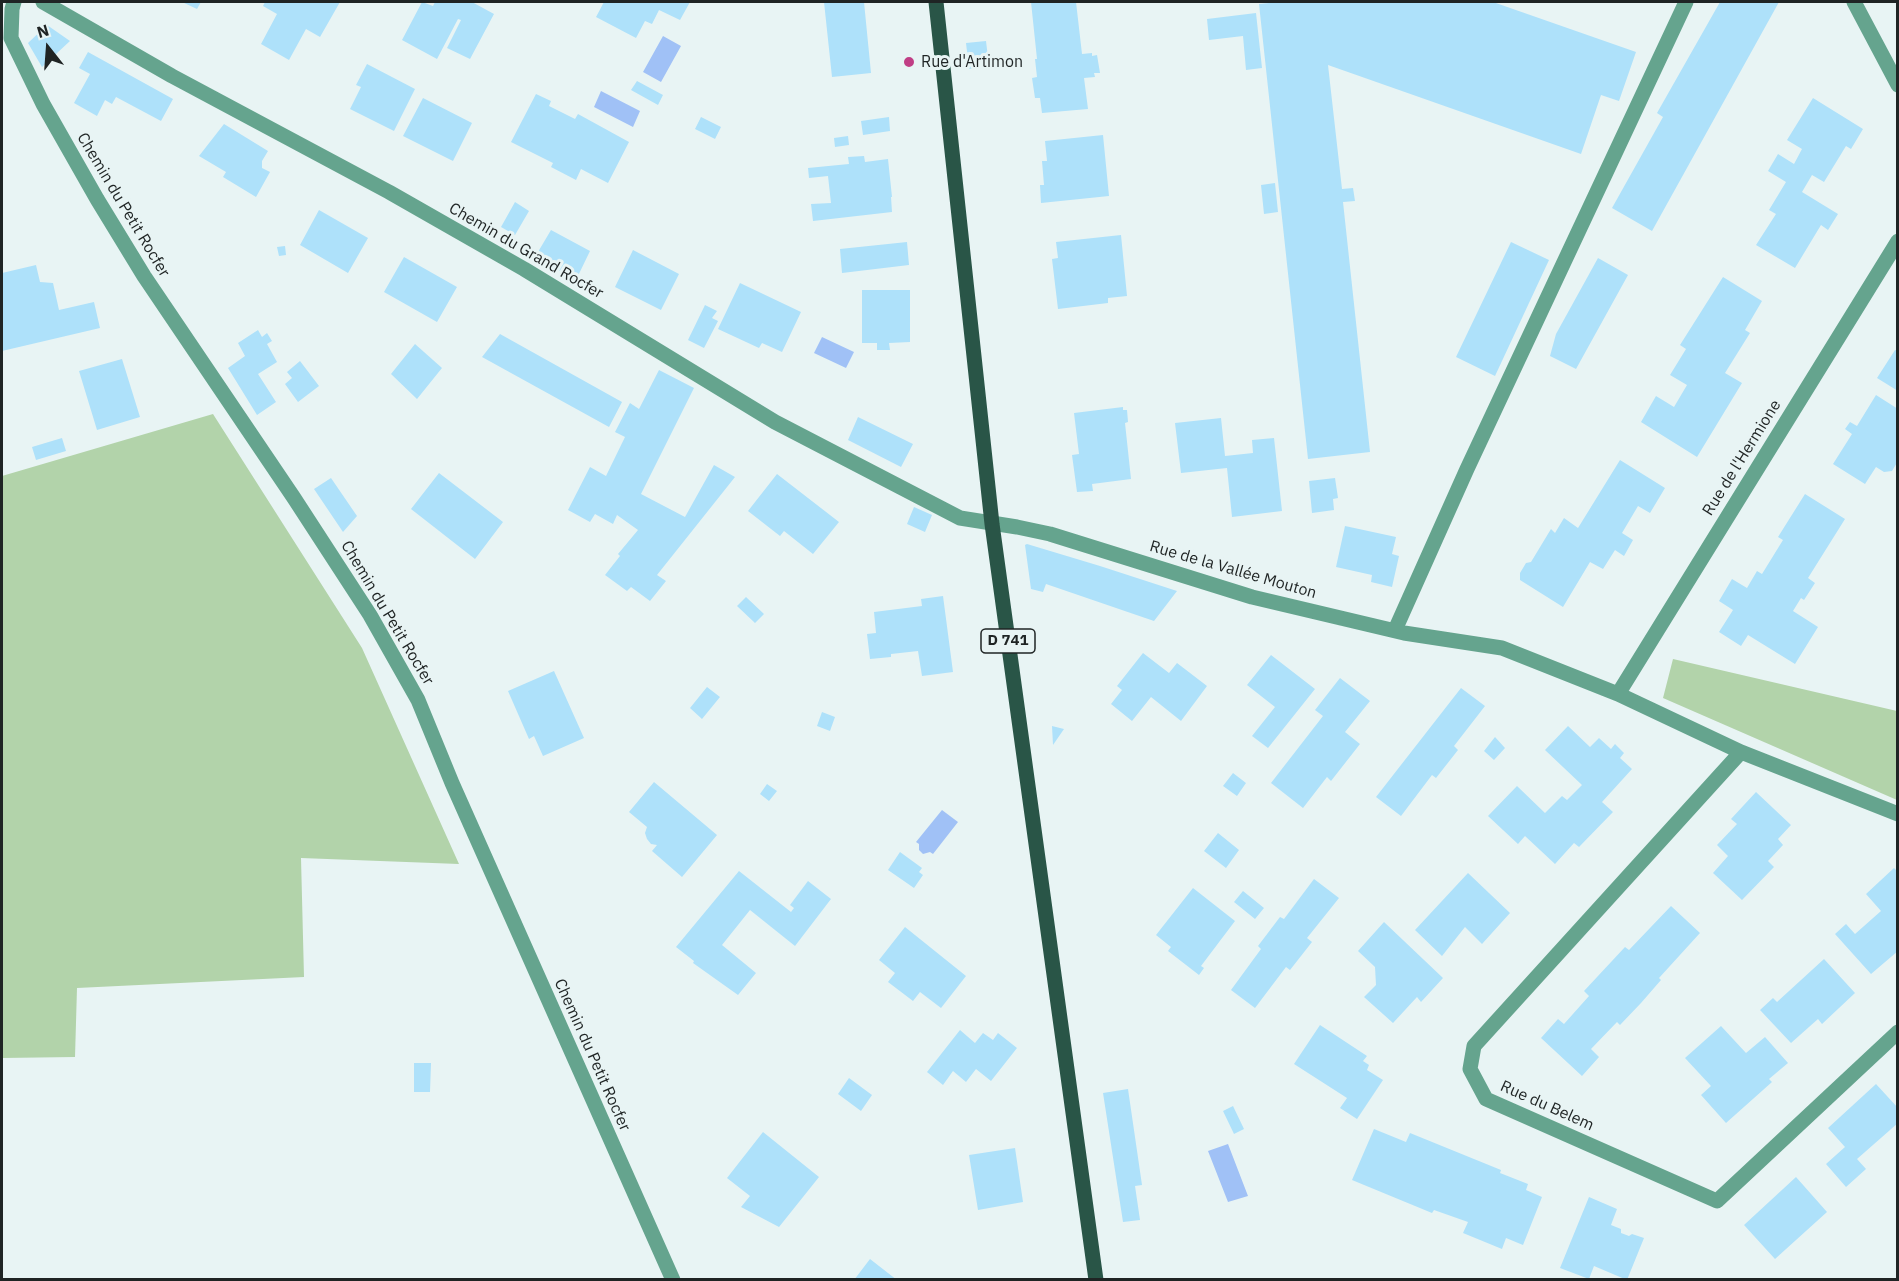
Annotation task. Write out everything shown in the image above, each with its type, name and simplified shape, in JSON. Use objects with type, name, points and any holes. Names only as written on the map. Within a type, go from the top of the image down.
[{"type":"main road","name":"D 741","points":[[936,2],[992,524],[1096,1280]]},
{"type":"street","name":"Chemin du Petit Rocfer","points":[[14,2],[11,38],[43,104],[97,200],[144,276],[370,615],[418,700],[461,805],[673,1280]]},
{"type":"street","name":"Chemin du Grand Rocfer","points":[[43,2],[172,76],[389,192],[525,269],[776,422],[960,518],[992,524]]},
{"type":"street","points":[[1395,630],[1467,469],[1686,2]]},
{"type":"street","points":[[1854,2],[1898,85]]},
{"type":"street","name":"Rue de l'Hermione","points":[[1618,694],[1898,241]]},
{"type":"street","name":"Rue de la Vallée Mouton","points":[[992,524],[1017,526],[1050,534],[1252,597],[1395,630],[1502,648],[1618,694],[1741,752],[1898,814]]},
{"type":"street","name":"Rue du Belem","points":[[1741,752],[1474,1046],[1470,1069],[1486,1099],[1717,1201],[1898,1032]]},
{"type":"green space","points":[[213,414],[362,648],[459,864],[301,858],[304,977],[77,988],[75,1057],[2,1058],[2,476]]},
{"type":"green space","points":[[1673,659],[1897,711],[1897,800],[1663,698]]},
{"type":"water","points":[[663,36],[681,46],[661,82],[643,72]]},
{"type":"water","points":[[601,91],[640,111],[633,127],[594,107]]},
{"type":"water","points":[[822,337],[854,352],[846,368],[814,353]]},
{"type":"water","points":[[942,810],[958,822],[933,854],[930,852],[923,854],[916,842]]},
{"type":"water","points":[[1228,1144],[1248,1196],[1228,1202],[1208,1151]]},
{"type":"building","points":[[182,2],[201,2],[197,9]]},
{"type":"building","points":[[265,2],[340,2],[320,37],[306,29],[289,60],[261,44],[277,14],[263,6]]},
{"type":"building","points":[[422,2],[433,6],[435,2],[472,2],[494,14],[470,59],[447,48],[461,20],[458,19],[437,59],[402,40]]},
{"type":"building","points":[[604,2],[690,2],[680,20],[659,10],[652,24],[645,21],[636,38],[596,17]]},
{"type":"building","points":[[824,2],[864,2],[871,73],[832,77]]},
{"type":"building","points":[[1031,2],[1076,2],[1082,54],[1097,55],[1100,73],[1094,73],[1095,77],[1084,78],[1088,109],[1042,113],[1040,98],[1035,98],[1032,78],[1037,77],[1035,59],[1037,59]]},
{"type":"building","points":[[1279,2],[1493,2],[1636,52],[1619,101],[1601,95],[1581,154],[1328,65],[1342,189],[1353,188],[1355,201],[1343,202],[1370,452],[1308,459],[1259,4]]},
{"type":"building","points":[[1720,2],[1779,2],[1652,231],[1612,208],[1663,117],[1657,113]]},
{"type":"building","points":[[1256,13],[1262,68],[1246,70],[1243,36],[1209,40],[1207,19]]},
{"type":"building","points":[[47,25],[70,41],[42,67],[28,43]]},
{"type":"building","points":[[986,41],[989,66],[969,69],[966,43]]},
{"type":"building","points":[[88,52],[173,99],[161,121],[116,97],[112,104],[105,100],[97,116],[74,103],[90,74],[79,68]]},
{"type":"building","points":[[367,64],[415,89],[394,131],[350,109],[361,87],[356,85]]},
{"type":"building","points":[[637,81],[663,95],[658,105],[631,90]]},
{"type":"building","points":[[536,94],[551,101],[549,106],[575,119],[578,114],[629,142],[608,183],[581,169],[576,180],[551,167],[553,163],[511,142]]},
{"type":"building","points":[[423,98],[472,123],[453,161],[403,136]]},
{"type":"building","points":[[1813,98],[1863,129],[1851,149],[1846,146],[1824,182],[1812,175],[1802,192],[1838,214],[1828,230],[1821,225],[1795,268],[1756,245],[1776,214],[1769,210],[1786,182],[1768,171],[1778,154],[1794,164],[1802,149],[1787,140]]},
{"type":"building","points":[[701,117],[721,127],[715,139],[695,129]]},
{"type":"building","points":[[889,117],[890,131],[863,135],[861,121]]},
{"type":"building","points":[[224,124],[268,151],[262,161],[262,168],[270,172],[256,197],[223,177],[226,172],[199,156]]},
{"type":"building","points":[[1103,135],[1109,196],[1041,203],[1040,185],[1044,185],[1042,161],[1047,161],[1045,141]]},
{"type":"building","points":[[848,136],[849,145],[835,147],[834,138]]},
{"type":"building","points":[[864,156],[865,162],[888,159],[892,212],[813,221],[811,204],[831,203],[828,176],[809,178],[808,168],[849,164],[848,157]]},
{"type":"building","points":[[1275,183],[1278,212],[1264,214],[1261,185]]},
{"type":"building","points":[[515,202],[529,211],[515,235],[501,227]]},
{"type":"building","points":[[319,210],[368,238],[348,273],[300,245]]},
{"type":"building","points":[[551,230],[590,251],[576,280],[535,257]]},
{"type":"building","points":[[1121,235],[1127,296],[1108,298],[1108,303],[1058,309],[1052,259],[1058,258],[1056,242]]},
{"type":"building","points":[[907,242],[909,265],[842,273],[840,249]]},
{"type":"building","points":[[1511,242],[1549,260],[1495,376],[1456,357]]},
{"type":"building","points":[[285,246],[286,255],[279,256],[277,247]]},
{"type":"building","points":[[633,250],[679,274],[661,310],[615,287]]},
{"type":"building","points":[[404,257],[457,287],[437,322],[384,292]]},
{"type":"building","points":[[1598,258],[1628,275],[1576,369],[1550,356],[1556,334]]},
{"type":"building","points":[[36,265],[40,282],[53,283],[59,310],[94,302],[100,328],[2,351],[2,273]]},
{"type":"building","points":[[1723,277],[1762,301],[1745,330],[1750,333],[1725,373],[1742,383],[1697,457],[1641,422],[1656,396],[1674,407],[1687,385],[1670,375],[1686,349],[1680,345]]},
{"type":"building","points":[[740,283],[801,312],[782,352],[762,343],[759,348],[718,329]]},
{"type":"building","points":[[862,290],[910,290],[910,342],[889,343],[890,350],[877,350],[877,343],[862,343]]},
{"type":"building","points":[[705,305],[717,311],[712,318],[718,321],[704,348],[688,340]]},
{"type":"building","points":[[258,330],[262,337],[267,333],[272,341],[267,344],[277,362],[258,374],[276,402],[257,415],[228,368],[245,356],[238,343]]},
{"type":"building","points":[[500,334],[622,402],[609,427],[482,357]]},
{"type":"building","points":[[415,344],[442,368],[417,399],[391,374]]},
{"type":"building","points":[[1895,350],[1898,351],[1898,391],[1877,378]]},
{"type":"building","points":[[122,359],[140,417],[97,430],[79,371]]},
{"type":"building","points":[[300,361],[319,386],[298,402],[285,384],[292,378],[287,372]]},
{"type":"building","points":[[659,370],[694,388],[641,494],[685,517],[714,465],[735,477],[657,575],[666,581],[650,601],[631,587],[627,591],[605,575],[620,556],[618,554],[638,530],[617,515],[613,524],[595,514],[590,522],[568,510],[590,467],[606,476],[625,437],[615,432],[630,403],[639,409]]},
{"type":"building","points":[[1876,395],[1898,409],[1898,461],[1892,471],[1884,472],[1876,467],[1865,484],[1833,464],[1852,434],[1845,429],[1850,422],[1857,426]]},
{"type":"building","points":[[1123,407],[1123,410],[1127,410],[1128,422],[1125,423],[1131,479],[1092,484],[1093,491],[1077,492],[1072,455],[1079,454],[1074,413]]},
{"type":"building","points":[[858,417],[913,444],[901,467],[848,440]]},
{"type":"building","points":[[1221,418],[1225,456],[1253,453],[1252,440],[1274,438],[1282,511],[1232,517],[1227,468],[1181,473],[1175,423]]},
{"type":"building","points":[[62,438],[66,451],[36,460],[32,447]]},
{"type":"building","points":[[1620,460],[1665,488],[1650,513],[1638,506],[1622,533],[1633,540],[1624,556],[1615,550],[1603,569],[1590,562],[1563,607],[1520,580],[1520,573],[1526,563],[1531,562],[1551,529],[1555,533],[1564,518],[1578,528]]},
{"type":"building","points":[[439,473],[503,522],[475,559],[411,509]]},
{"type":"building","points":[[777,474],[839,522],[813,554],[784,531],[780,536],[748,511]]},
{"type":"building","points":[[331,478],[357,516],[343,532],[314,489]]},
{"type":"building","points":[[1335,478],[1338,498],[1333,499],[1334,510],[1312,513],[1309,481]]},
{"type":"building","points":[[1805,494],[1845,519],[1808,578],[1815,583],[1804,600],[1801,598],[1793,611],[1818,627],[1795,664],[1748,635],[1741,646],[1719,632],[1733,610],[1719,601],[1732,579],[1747,588],[1757,571],[1762,574],[1783,540],[1778,537]]},
{"type":"building","points":[[914,507],[932,515],[925,532],[907,524]]},
{"type":"building","points":[[1345,526],[1396,537],[1392,554],[1399,556],[1392,587],[1371,582],[1372,575],[1336,567]]},
{"type":"building","points":[[1025,545],[1177,591],[1154,621],[1046,584],[1043,592],[1031,589]]},
{"type":"building","points":[[943,596],[953,672],[922,676],[918,651],[870,659],[867,634],[876,633],[874,612],[922,606],[921,599]]},
{"type":"building","points":[[746,597],[764,614],[755,623],[737,606]]},
{"type":"building","points":[[1143,653],[1169,673],[1177,663],[1207,686],[1181,721],[1151,697],[1132,721],[1111,704],[1122,690],[1117,686]]},
{"type":"building","points":[[1271,655],[1315,689],[1268,748],[1252,736],[1275,707],[1247,685]]},
{"type":"building","points":[[554,671],[584,738],[543,756],[534,736],[529,739],[508,691]]},
{"type":"building","points":[[1340,678],[1370,701],[1345,732],[1360,744],[1331,781],[1327,777],[1303,808],[1271,783],[1323,716],[1315,710]]},
{"type":"building","points":[[707,687],[720,697],[702,719],[690,708]]},
{"type":"building","points":[[1461,688],[1485,706],[1454,746],[1458,750],[1436,778],[1432,775],[1401,816],[1376,797]]},
{"type":"building","points":[[822,712],[835,717],[830,731],[817,726]]},
{"type":"building","points":[[1052,726],[1064,729],[1053,745]]},
{"type":"building","points":[[1568,726],[1590,747],[1599,738],[1611,749],[1615,744],[1624,753],[1620,758],[1632,769],[1602,802],[1613,812],[1579,847],[1574,843],[1555,864],[1525,836],[1518,844],[1488,816],[1517,786],[1545,813],[1562,796],[1567,800],[1582,785],[1545,750]]},
{"type":"building","points":[[1495,737],[1505,748],[1494,760],[1484,751]]},
{"type":"building","points":[[1233,773],[1246,783],[1237,796],[1223,786]]},
{"type":"building","points":[[654,782],[717,835],[682,877],[652,851],[657,845],[651,844],[647,839],[645,833],[647,827],[629,812]]},
{"type":"building","points":[[767,784],[777,791],[769,801],[760,794]]},
{"type":"building","points":[[1756,792],[1791,825],[1778,839],[1783,845],[1768,861],[1774,867],[1742,900],[1713,873],[1728,856],[1717,845],[1737,824],[1731,819]]},
{"type":"building","points":[[1218,833],[1239,850],[1226,868],[1204,851]]},
{"type":"building","points":[[900,852],[922,868],[919,872],[923,875],[914,888],[888,870]]},
{"type":"building","points":[[1894,868],[1898,872],[1898,951],[1871,974],[1835,934],[1846,924],[1855,934],[1881,911],[1866,894]]},
{"type":"building","points":[[739,871],[791,912],[794,908],[790,905],[808,881],[831,899],[795,946],[750,910],[722,945],[756,973],[738,995],[693,963],[694,961],[676,947]]},
{"type":"building","points":[[1468,873],[1510,913],[1482,944],[1465,927],[1442,956],[1415,930]]},
{"type":"building","points":[[1314,879],[1339,898],[1307,938],[1312,942],[1290,970],[1286,967],[1255,1008],[1231,990],[1261,949],[1258,946],[1280,917],[1284,919]]},
{"type":"building","points":[[1193,888],[1235,921],[1201,966],[1204,968],[1199,975],[1168,951],[1171,947],[1156,935]]},
{"type":"building","points":[[1243,891],[1264,908],[1255,919],[1234,902]]},
{"type":"building","points":[[1671,906],[1700,933],[1659,978],[1661,980],[1641,1003],[1620,1025],[1617,1022],[1591,1049],[1599,1057],[1582,1076],[1541,1038],[1558,1019],[1564,1024],[1589,996],[1584,991],[1625,947],[1629,950]]},
{"type":"building","points":[[1384,922],[1443,978],[1421,1002],[1417,997],[1393,1023],[1364,997],[1376,985],[1375,967],[1358,951]]},
{"type":"building","points":[[905,927],[966,976],[941,1008],[920,992],[913,1001],[888,982],[895,973],[879,960]]},
{"type":"building","points":[[1824,959],[1855,993],[1822,1024],[1818,1019],[1791,1043],[1760,1010],[1773,998],[1777,1002]]},
{"type":"building","points":[[1320,1025],[1367,1056],[1363,1061],[1369,1065],[1367,1070],[1383,1080],[1357,1119],[1340,1108],[1347,1098],[1294,1064]]},
{"type":"building","points":[[1721,1026],[1746,1053],[1765,1037],[1788,1063],[1769,1079],[1772,1082],[1726,1123],[1701,1095],[1711,1086],[1685,1058]]},
{"type":"building","points":[[960,1030],[975,1043],[983,1033],[993,1040],[998,1033],[1017,1048],[991,1081],[976,1069],[966,1082],[953,1071],[943,1085],[927,1072]]},
{"type":"building","points":[[414,1063],[431,1063],[430,1092],[414,1092]]},
{"type":"building","points":[[849,1078],[872,1095],[861,1111],[838,1094]]},
{"type":"building","points":[[1876,1084],[1898,1108],[1898,1123],[1857,1159],[1866,1169],[1846,1187],[1826,1164],[1845,1147],[1828,1128]]},
{"type":"building","points":[[1128,1089],[1142,1185],[1135,1186],[1140,1220],[1123,1222],[1103,1093]]},
{"type":"building","points":[[1233,1106],[1244,1129],[1234,1134],[1223,1111]]},
{"type":"building","points":[[1374,1129],[1406,1142],[1410,1133],[1501,1170],[1500,1173],[1528,1184],[1526,1190],[1542,1197],[1523,1245],[1506,1238],[1502,1249],[1463,1233],[1468,1222],[1434,1210],[1432,1213],[1352,1180]]},
{"type":"building","points":[[763,1132],[819,1177],[779,1227],[741,1207],[750,1196],[727,1178]]},
{"type":"building","points":[[1015,1148],[1023,1202],[978,1210],[969,1155]]},
{"type":"building","points":[[1796,1177],[1827,1212],[1775,1259],[1744,1225]]},
{"type":"building","points":[[1589,1197],[1617,1209],[1611,1225],[1621,1229],[1621,1233],[1644,1238],[1627,1280],[1594,1266],[1589,1279],[1560,1268]]},
{"type":"building","points":[[870,1259],[897,1280],[854,1280]]},
{"type":"place","name":"Rue d'Artimon","points":[[909,62]]}]
